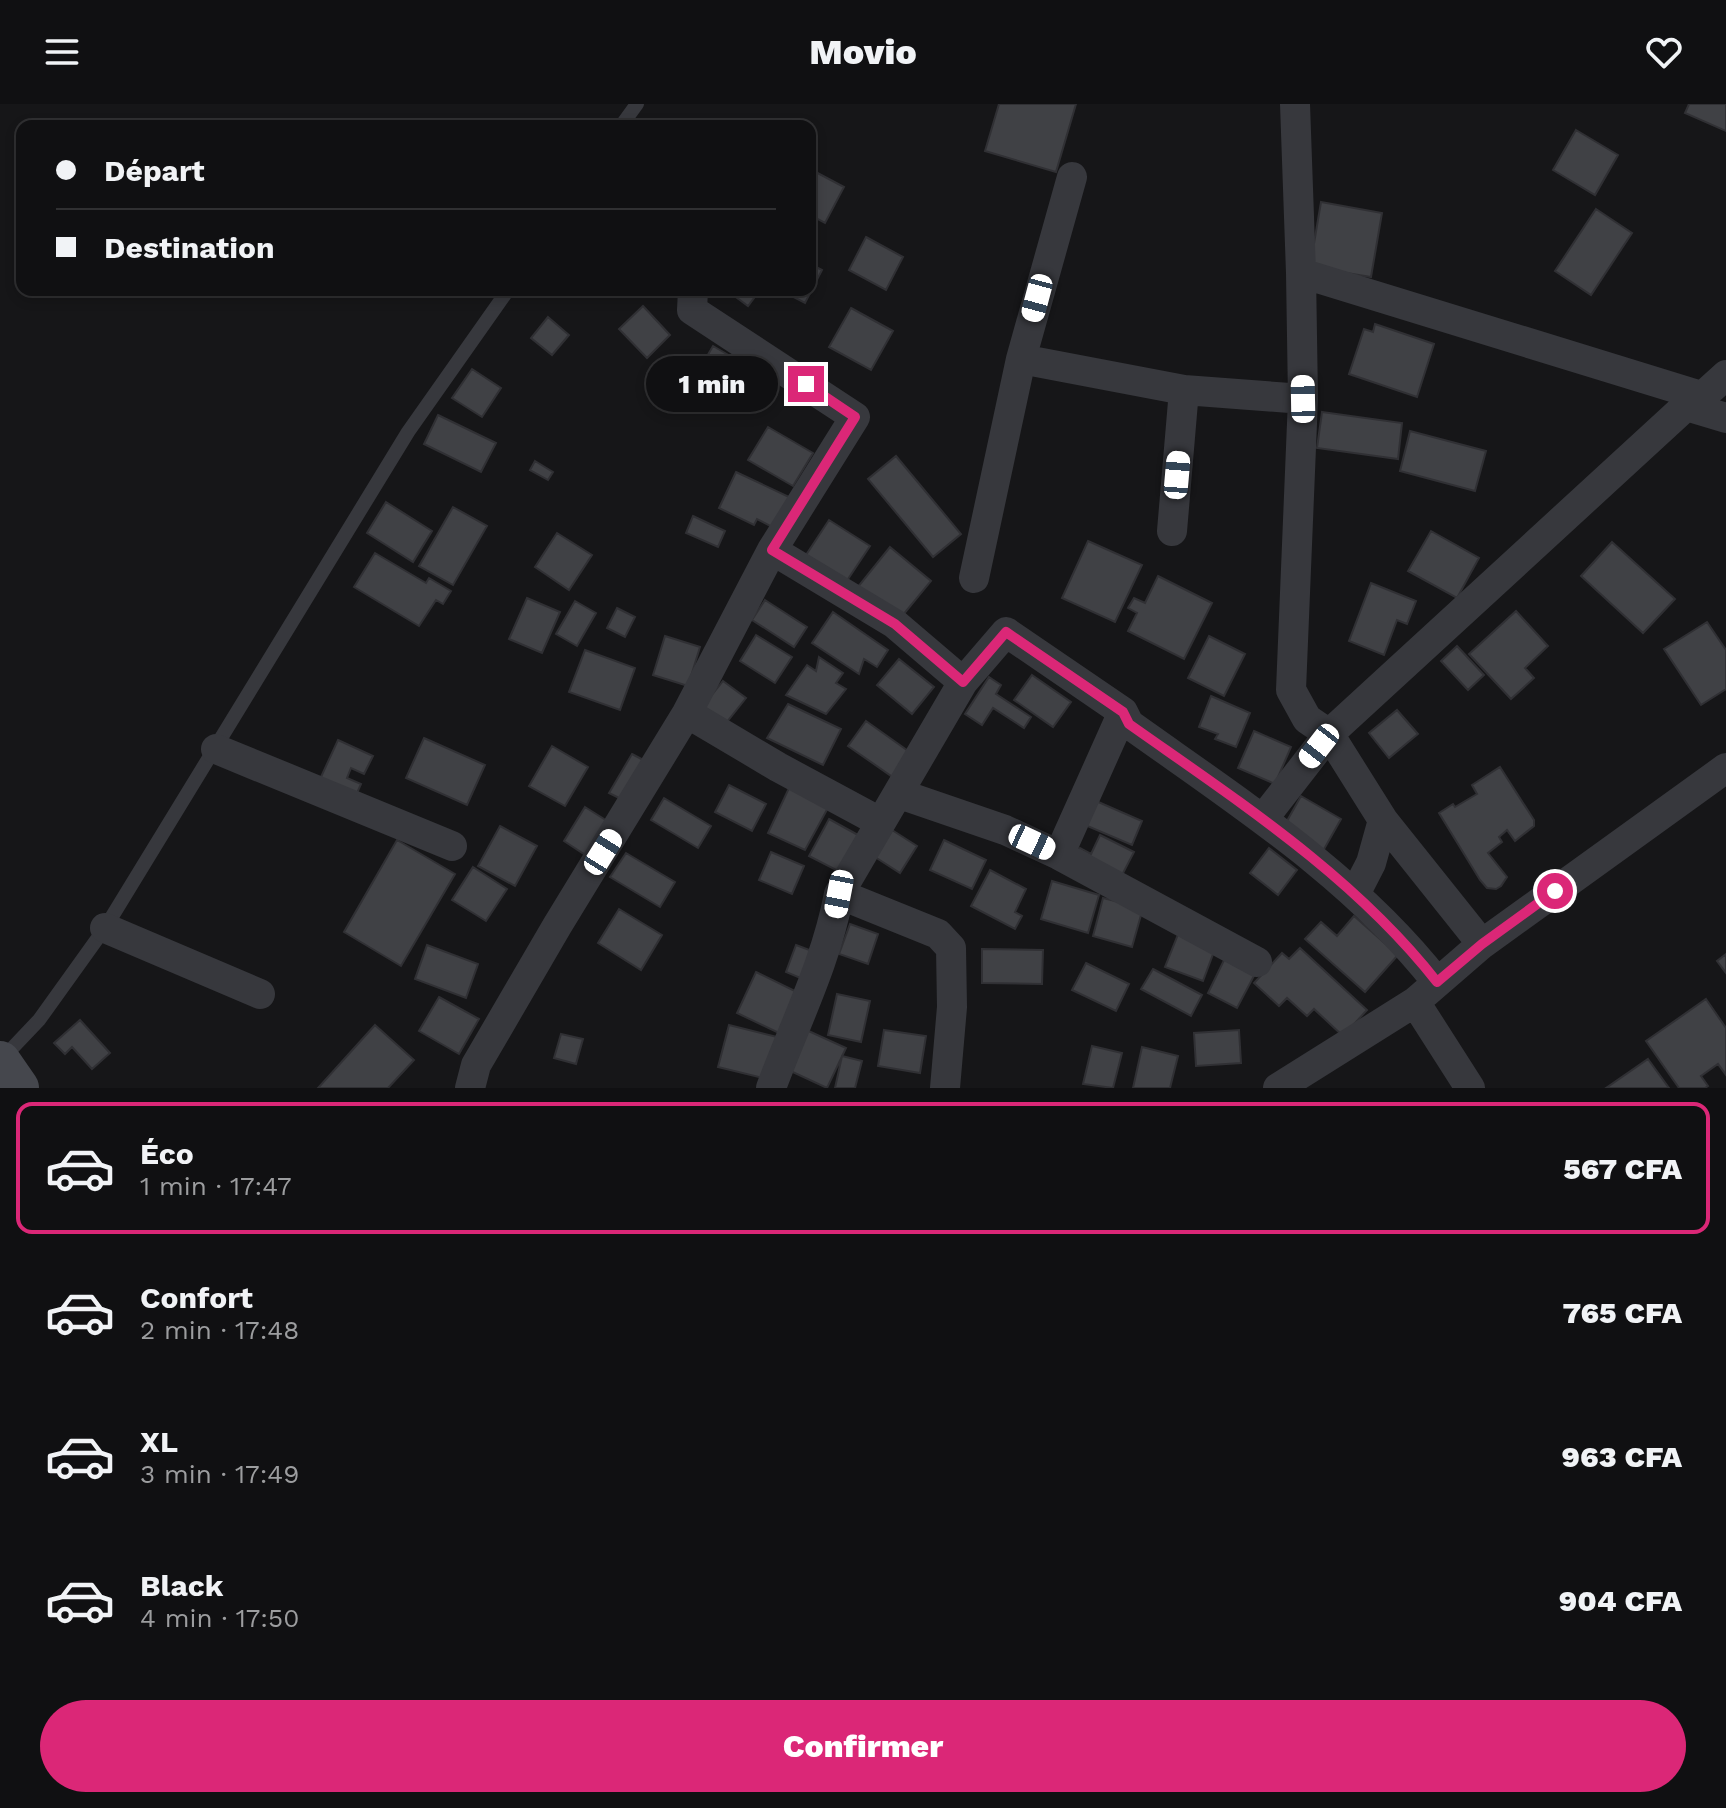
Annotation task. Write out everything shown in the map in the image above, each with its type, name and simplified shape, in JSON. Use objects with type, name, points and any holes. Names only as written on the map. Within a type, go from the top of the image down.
[{"type":"street","points":[[1295,104],[1303,399],[1291,690],[1307,719],[1329,734],[1383,820],[1482,944]]},
{"type":"street","points":[[974,578],[1021,359],[1072,177]]},
{"type":"street","points":[[1301,273],[1692,401],[1726,418]]},
{"type":"street","points":[[470,1088],[476,1065],[499,1024],[687,713],[772,550],[855,417],[692,310],[693,296]]},
{"type":"street","points":[[1021,359],[1184,390],[1303,399]]},
{"type":"street","points":[[1263,819],[1329,734],[1692,401],[1726,375]]},
{"type":"street","points":[[1172,531],[1184,390]]},
{"type":"street","points":[[772,550],[895,624],[963,682]]},
{"type":"street","points":[[771,1088],[827,947],[839,894],[963,682],[1006,632],[1123,712],[1129,724],[1263,819],[1355,894],[1408,945],[1470,1088]]},
{"type":"street","points":[[1059,855],[1123,712]]},
{"type":"street","points":[[687,713],[880,822]]},
{"type":"street","points":[[216,749],[452,846]]},
{"type":"street","points":[[1278,1088],[1426,992],[1482,944],[1726,768]]},
{"type":"street","points":[[900,794],[1005,830],[1059,855],[1257,962]]},
{"type":"street","points":[[1355,894],[1371,863],[1383,820]]},
{"type":"street","points":[[839,894],[938,934],[951,948],[952,1007],[945,1088]]},
{"type":"street","points":[[105,928],[260,994]]},
{"type":"street","points":[[0,1061],[18,1088]]},
{"type":"lane","points":[[0,1061],[39,1020],[105,928],[408,432],[504,296]]},
{"type":"building","points":[[999,104],[1076,104],[1056,172],[985,151]]},
{"type":"building","points":[[1689,104],[1726,104],[1726,131],[1685,113]]},
{"type":"building","points":[[1576,130],[1618,155],[1595,195],[1553,170]]},
{"type":"building","points":[[816,172],[844,187],[825,223],[816,218]]},
{"type":"building","points":[[1321,202],[1382,213],[1371,277],[1310,267]]},
{"type":"building","points":[[1596,209],[1632,233],[1591,295],[1555,271]]},
{"type":"building","points":[[866,237],[903,257],[886,290],[849,270]]},
{"type":"building","points":[[816,267],[822,270],[816,282]]},
{"type":"building","points":[[734,296],[756,296],[748,306]]},
{"type":"building","points":[[792,296],[809,296],[805,303]]},
{"type":"building","points":[[643,306],[670,335],[647,358],[619,329]]},
{"type":"building","points":[[851,308],[893,331],[871,370],[829,347]]},
{"type":"building","points":[[548,317],[569,335],[552,355],[531,338]]},
{"type":"building","points":[[1375,324],[1434,344],[1417,397],[1349,374],[1364,329],[1373,332]]},
{"type":"building","points":[[713,346],[749,367],[734,392],[699,370]]},
{"type":"building","points":[[472,369],[501,388],[482,417],[452,398]]},
{"type":"building","points":[[1322,412],[1402,423],[1398,459],[1317,448]]},
{"type":"building","points":[[438,415],[496,443],[481,472],[424,444]]},
{"type":"building","points":[[768,427],[813,453],[793,486],[748,460]]},
{"type":"building","points":[[1410,431],[1486,451],[1475,491],[1400,471]]},
{"type":"building","points":[[896,456],[961,534],[933,557],[868,479]]},
{"type":"building","points":[[535,461],[553,472],[548,480],[530,470]]},
{"type":"building","points":[[736,472],[789,497],[774,528],[757,519],[754,525],[719,508]]},
{"type":"building","points":[[386,502],[432,531],[413,562],[367,533]]},
{"type":"building","points":[[453,507],[487,526],[453,585],[419,566]]},
{"type":"building","points":[[693,516],[725,531],[718,547],[686,533]]},
{"type":"building","points":[[829,520],[870,546],[846,582],[806,555]]},
{"type":"building","points":[[1431,531],[1479,558],[1457,598],[1408,571]]},
{"type":"building","points":[[557,533],[592,555],[569,590],[535,567]]},
{"type":"building","points":[[1088,541],[1142,565],[1115,622],[1062,598]]},
{"type":"building","points":[[1612,542],[1675,599],[1643,633],[1581,576]]},
{"type":"building","points":[[890,547],[931,581],[898,621],[857,588]]},
{"type":"building","points":[[375,553],[426,583],[429,578],[451,591],[443,604],[436,600],[419,626],[354,587]]},
{"type":"building","points":[[1158,576],[1212,603],[1184,659],[1128,631],[1137,613],[1128,608],[1134,598],[1145,603]]},
{"type":"building","points":[[1371,583],[1416,601],[1407,624],[1397,620],[1384,655],[1349,641]]},
{"type":"building","points":[[527,598],[560,612],[542,653],[509,639]]},
{"type":"building","points":[[765,600],[807,627],[794,647],[752,620]]},
{"type":"building","points":[[575,601],[596,613],[577,646],[556,634]]},
{"type":"building","points":[[617,608],[635,617],[625,637],[607,628]]},
{"type":"building","points":[[1516,611],[1548,646],[1525,668],[1534,678],[1511,699],[1469,654]]},
{"type":"building","points":[[833,612],[888,650],[877,667],[864,659],[859,674],[812,643]]},
{"type":"building","points":[[1707,622],[1726,650],[1726,689],[1701,705],[1664,649]]},
{"type":"building","points":[[756,635],[792,657],[775,683],[740,661]]},
{"type":"building","points":[[665,636],[700,647],[688,686],[653,675]]},
{"type":"building","points":[[1209,636],[1245,654],[1224,696],[1188,678]]},
{"type":"building","points":[[1457,646],[1484,675],[1468,690],[1441,661]]},
{"type":"building","points":[[585,650],[635,668],[620,710],[569,692]]},
{"type":"building","points":[[819,657],[843,673],[836,683],[846,689],[826,714],[786,695],[807,665],[816,671]]},
{"type":"building","points":[[899,659],[934,687],[912,714],[877,685]]},
{"type":"building","points":[[1032,675],[1071,702],[1053,727],[1014,700]]},
{"type":"building","points":[[989,677],[1001,685],[996,694],[1031,717],[1024,728],[993,708],[982,725],[965,714]]},
{"type":"building","points":[[723,681],[746,698],[726,723],[703,706]]},
{"type":"building","points":[[1211,696],[1250,713],[1236,747],[1215,739],[1218,734],[1199,727]]},
{"type":"building","points":[[788,704],[841,729],[823,765],[767,738]]},
{"type":"building","points":[[1397,710],[1418,734],[1389,758],[1369,733]]},
{"type":"building","points":[[866,721],[911,753],[894,778],[848,746]]},
{"type":"building","points":[[1254,731],[1291,747],[1275,784],[1238,768]]},
{"type":"building","points":[[424,738],[485,765],[467,805],[406,778]]},
{"type":"building","points":[[338,740],[373,756],[364,774],[351,768],[347,778],[361,784],[351,807],[315,790]]},
{"type":"building","points":[[552,746],[588,767],[565,806],[529,786]]},
{"type":"building","points":[[632,754],[649,763],[627,802],[609,793]]},
{"type":"building","points":[[1500,767],[1534,820],[1534,826],[1515,841],[1507,830],[1499,837],[1502,842],[1488,853],[1507,877],[1496,889],[1487,888],[1480,880],[1439,813],[1477,794],[1472,785]]},
{"type":"building","points":[[729,785],[766,804],[752,831],[715,812]]},
{"type":"building","points":[[789,788],[829,806],[805,850],[768,833]]},
{"type":"building","points":[[1301,796],[1341,819],[1323,851],[1283,828]]},
{"type":"building","points":[[664,798],[711,826],[698,848],[651,820]]},
{"type":"building","points":[[1096,801],[1142,821],[1132,845],[1085,825]]},
{"type":"building","points":[[585,807],[612,824],[590,858],[564,841]]},
{"type":"building","points":[[829,819],[858,835],[838,871],[809,856]]},
{"type":"building","points":[[500,826],[537,846],[515,886],[478,866]]},
{"type":"building","points":[[892,830],[917,846],[900,873],[875,857]]},
{"type":"building","points":[[1100,835],[1134,852],[1120,879],[1075,856],[1080,848],[1091,854]]},
{"type":"building","points":[[397,840],[455,874],[401,966],[344,932]]},
{"type":"building","points":[[944,840],[986,860],[972,889],[930,870]]},
{"type":"building","points":[[1269,848],[1297,870],[1278,895],[1250,873]]},
{"type":"building","points":[[771,852],[804,866],[792,894],[759,880]]},
{"type":"building","points":[[626,853],[675,882],[660,907],[610,877]]},
{"type":"building","points":[[473,867],[507,889],[486,921],[452,900]]},
{"type":"building","points":[[990,870],[1026,889],[1015,912],[1022,916],[1015,929],[971,906]]},
{"type":"building","points":[[1052,881],[1099,895],[1088,933],[1041,919]]},
{"type":"building","points":[[1103,898],[1143,908],[1132,947],[1093,936]]},
{"type":"building","points":[[619,909],[662,935],[641,970],[598,943]]},
{"type":"building","points":[[1354,916],[1398,955],[1365,992],[1305,939],[1321,922],[1337,936]]},
{"type":"building","points":[[850,924],[878,934],[868,964],[839,954]]},
{"type":"building","points":[[1179,932],[1216,946],[1203,981],[1165,967]]},
{"type":"building","points":[[427,945],[478,964],[466,998],[415,979]]},
{"type":"building","points":[[796,945],[815,952],[805,980],[786,972]]},
{"type":"building","points":[[1300,948],[1367,1010],[1343,1036],[1314,1009],[1307,1016],[1287,998],[1279,1006],[1254,983],[1282,953],[1289,959]]},
{"type":"building","points":[[982,949],[1043,950],[1042,984],[982,983]]},
{"type":"building","points":[[1726,954],[1726,973],[1717,961]]},
{"type":"building","points":[[1226,956],[1256,972],[1237,1008],[1208,993]]},
{"type":"building","points":[[1086,963],[1129,984],[1116,1011],[1072,990]]},
{"type":"building","points":[[1153,969],[1202,995],[1191,1016],[1141,989]]},
{"type":"building","points":[[756,972],[803,995],[783,1035],[737,1013]]},
{"type":"building","points":[[837,994],[870,1001],[861,1042],[828,1035]]},
{"type":"building","points":[[439,997],[479,1019],[459,1054],[419,1031]]},
{"type":"building","points":[[1706,999],[1726,1028],[1726,1075],[1718,1064],[1701,1076],[1708,1086],[1705,1088],[1679,1088],[1646,1041]]},
{"type":"building","points":[[80,1020],[110,1053],[92,1069],[72,1047],[65,1054],[54,1043]]},
{"type":"building","points":[[375,1025],[414,1060],[388,1088],[318,1088]]},
{"type":"building","points":[[729,1025],[777,1037],[767,1079],[718,1067]]},
{"type":"building","points":[[802,1028],[846,1048],[827,1088],[784,1068]]},
{"type":"building","points":[[884,1030],[926,1036],[920,1073],[878,1066]]},
{"type":"building","points":[[1239,1030],[1241,1063],[1196,1066],[1194,1033]]},
{"type":"building","points":[[561,1034],[583,1039],[576,1064],[554,1058]]},
{"type":"building","points":[[1092,1046],[1122,1053],[1113,1088],[1083,1084]]},
{"type":"building","points":[[1142,1047],[1178,1056],[1170,1088],[1133,1088]]},
{"type":"building","points":[[842,1056],[862,1061],[855,1088],[835,1088]]},
{"type":"building","points":[[1648,1059],[1669,1088],[1606,1088]]},
{"type":"route","points":[[806,384],[855,417],[772,550],[895,624],[963,682],[1006,632],[1123,712],[1129,724],[1263,819],[1355,894],[1408,945],[1437,982],[1482,944],[1555,891]]}]
